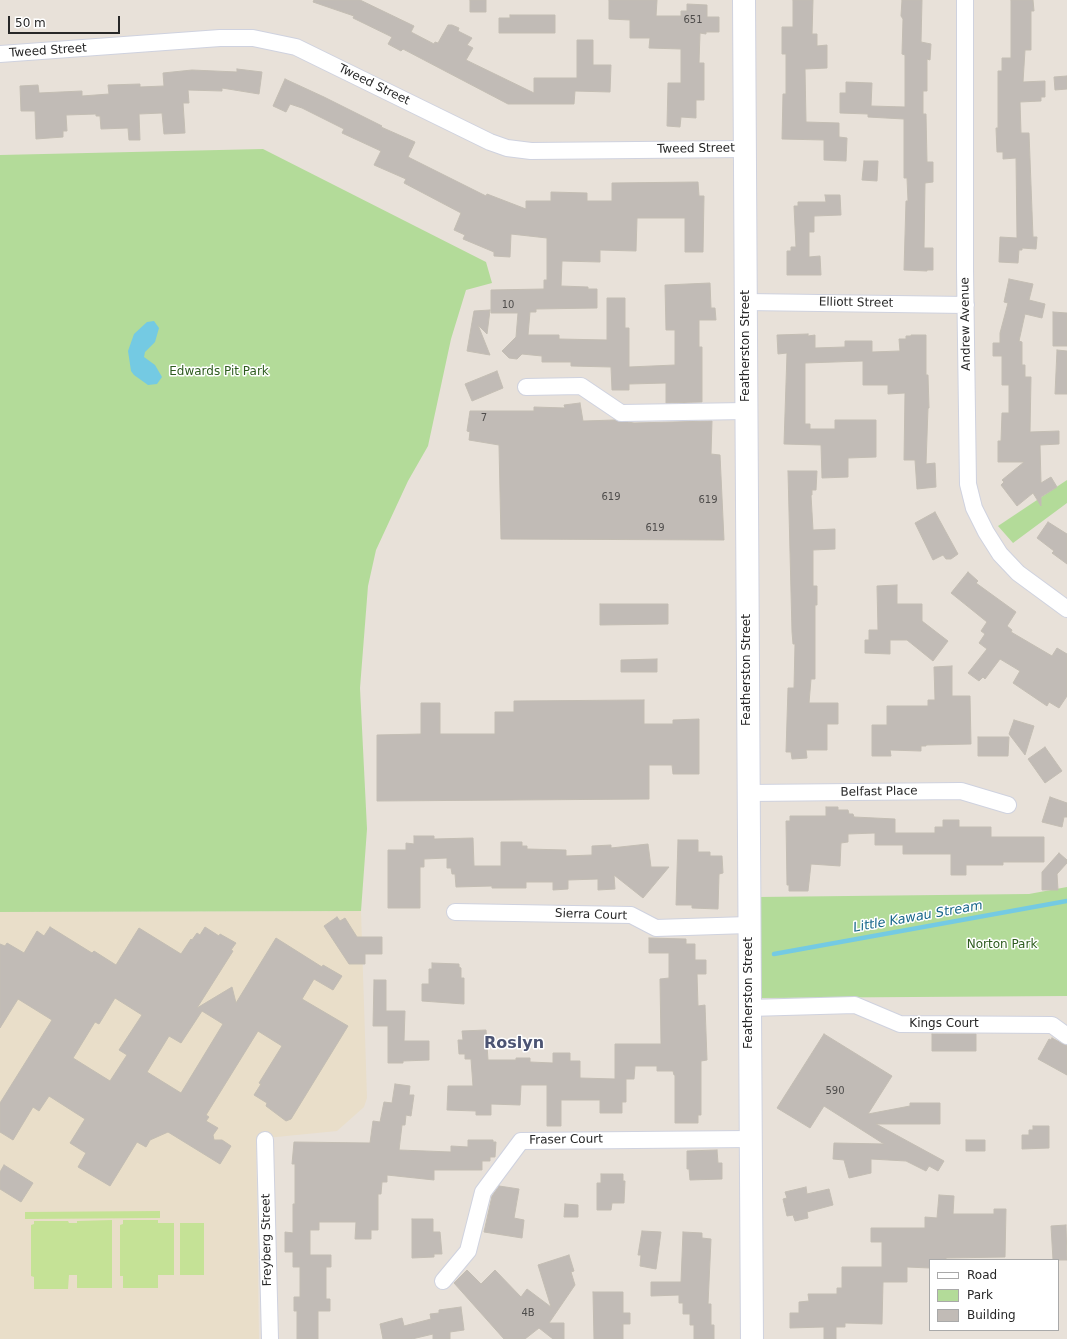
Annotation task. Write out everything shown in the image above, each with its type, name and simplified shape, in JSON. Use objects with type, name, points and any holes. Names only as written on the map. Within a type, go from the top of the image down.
[{"type":"main road","name":"Featherston Street","points":[[744,0],[748,925],[752,1339]]},
{"type":"street","name":"Andrew Avenue","points":[[965,0],[968,484],[974,508],[986,532],[1000,554],[1018,573],[1067,609]]},
{"type":"street","name":"Tweed Street","points":[[0,54],[220,38],[254,38],[296,47],[490,142],[507,148],[531,151],[744,149]]},
{"type":"street","name":"Elliott Street","points":[[746,302],[966,305]]},
{"type":"street","points":[[526,387],[581,386],[621,413],[746,411]]},
{"type":"street","name":"Belfast Place","points":[[748,793],[961,791],[1008,806]]},
{"type":"street","name":"Sierra Court","points":[[454,912],[631,915],[656,928],[748,925]]},
{"type":"street","name":"Kings Court","points":[[749,1008],[855,1005],[900,1024],[1052,1024],[1067,1036]]},
{"type":"street","name":"Fraser Court","points":[[443,1281],[468,1251],[483,1192],[521,1141],[750,1139]]},
{"type":"street","name":"Freyberg Street","points":[[265,1140],[270,1339]]},
{"type":"shaded area","points":[[361,911],[367,1098],[364,1107],[337,1131],[256,1139],[259,1339],[0,1339],[0,912]]},
{"type":"green space","name":"Edwards Pit Park","points":[[263,149],[486,262],[492,283],[466,290],[451,339],[428,446],[408,481],[376,550],[368,586],[360,688],[367,829],[361,911],[0,912],[0,155]]},
{"type":"green space","points":[[1067,480],[1067,503],[1013,543],[998,526]]},
{"type":"green space","name":"Norton Park","points":[[1067,887],[1067,996],[758,998],[758,897],[1029,894]]},
{"type":"green space","points":[[160,1211],[160,1218],[25,1219],[25,1212]]},
{"type":"green space","points":[[112,1220],[112,1288],[77,1288],[77,1275],[69,1275],[68,1289],[34,1289],[34,1277],[31,1276],[31,1225],[34,1224],[34,1221],[68,1221],[69,1223],[77,1223],[77,1221]]},
{"type":"green space","points":[[123,1220],[158,1220],[158,1223],[174,1223],[174,1275],[158,1275],[158,1288],[123,1288],[123,1276],[120,1276],[120,1225],[123,1224]]},
{"type":"green space","points":[[180,1223],[204,1223],[204,1275],[180,1275]]},
{"type":"water","points":[[154,321],[159,328],[155,342],[145,352],[144,357],[155,365],[162,377],[157,384],[148,385],[131,371],[128,351],[134,334],[147,322]]},
{"type":"building","points":[[314,0],[360,0],[414,26],[411,32],[434,44],[435,42],[438,43],[448,25],[452,25],[459,28],[458,31],[472,38],[467,45],[473,48],[466,60],[534,93],[534,78],[577,78],[577,40],[593,40],[593,65],[611,65],[610,92],[575,91],[574,104],[508,104],[403,49],[401,51],[388,44],[392,37],[353,18],[354,16],[313,2]]},
{"type":"building","points":[[470,0],[486,0],[486,12],[470,12]]},
{"type":"building","points":[[609,0],[657,0],[656,16],[681,16],[681,11],[687,11],[687,4],[707,5],[707,17],[719,17],[719,32],[706,32],[706,34],[700,33],[699,63],[704,63],[704,100],[696,100],[696,118],[681,117],[680,127],[667,126],[668,83],[681,83],[681,49],[649,48],[650,38],[630,38],[630,20],[609,19]]},
{"type":"building","points":[[793,0],[813,0],[812,34],[817,34],[817,46],[827,45],[827,68],[805,69],[806,122],[839,123],[839,137],[847,138],[846,161],[824,160],[824,140],[782,139],[783,94],[786,94],[786,54],[782,54],[782,27],[793,27]]},
{"type":"building","points":[[902,0],[922,0],[921,42],[931,44],[930,60],[927,59],[927,91],[923,91],[923,114],[926,114],[927,162],[933,162],[933,182],[925,183],[924,248],[933,248],[933,270],[927,271],[904,270],[906,201],[908,201],[907,178],[904,178],[904,119],[868,117],[868,114],[840,113],[840,93],[846,93],[846,82],[872,83],[871,106],[905,107],[905,55],[902,54]]},
{"type":"building","points":[[1011,0],[1033,0],[1034,11],[1031,11],[1031,50],[1025,50],[1023,82],[1045,81],[1045,97],[1041,97],[1041,101],[1020,102],[1021,133],[1029,133],[1033,237],[1037,237],[1036,249],[1022,248],[1022,250],[1019,250],[1018,263],[999,262],[1000,237],[1017,238],[1016,158],[1003,159],[1003,152],[997,152],[996,128],[998,128],[998,71],[1002,71],[1002,58],[1011,58]]},
{"type":"building","points":[[510,15],[555,15],[555,33],[499,33],[499,18],[510,18]]},
{"type":"building","points":[[237,69],[262,72],[259,94],[222,88],[222,91],[188,90],[189,103],[183,103],[185,133],[164,134],[162,113],[139,114],[140,140],[129,140],[128,128],[101,129],[100,116],[96,116],[96,114],[66,115],[67,131],[63,131],[63,137],[36,139],[35,111],[21,111],[20,86],[38,85],[39,93],[82,91],[82,96],[109,94],[108,85],[140,84],[140,87],[164,86],[163,73],[192,70],[237,72]]},
{"type":"building","points":[[1067,76],[1067,89],[1055,90],[1054,77]]},
{"type":"building","points":[[285,79],[382,126],[381,127],[415,142],[408,157],[486,196],[487,194],[526,209],[526,201],[551,201],[551,192],[587,193],[587,201],[612,201],[612,183],[698,182],[699,196],[704,196],[703,252],[685,252],[685,218],[637,218],[636,251],[600,250],[600,262],[562,261],[561,286],[588,287],[588,289],[597,289],[597,308],[536,309],[536,312],[530,312],[528,335],[559,335],[559,339],[607,340],[607,298],[625,298],[625,328],[629,328],[629,367],[675,365],[675,330],[666,330],[665,285],[710,283],[711,308],[715,308],[716,320],[699,320],[699,347],[702,347],[702,402],[666,403],[666,383],[629,384],[629,390],[612,390],[611,367],[571,366],[571,362],[542,362],[542,356],[522,354],[517,359],[509,358],[502,351],[516,337],[518,313],[491,313],[491,290],[544,289],[544,280],[547,280],[547,238],[511,234],[510,257],[494,256],[494,252],[463,239],[465,235],[454,230],[461,213],[404,183],[406,179],[374,165],[381,151],[342,133],[344,129],[302,108],[290,104],[286,112],[273,106]]},
{"type":"building","points":[[864,161],[878,161],[877,181],[862,180]]},
{"type":"building","points":[[825,195],[840,195],[841,215],[814,216],[814,232],[809,232],[809,257],[820,256],[821,275],[787,275],[787,251],[791,251],[791,247],[796,247],[794,206],[798,206],[798,202],[826,202]]},
{"type":"building","points":[[1009,279],[1033,284],[1029,300],[1045,304],[1042,318],[1025,314],[1019,341],[1022,342],[1022,365],[1025,365],[1025,377],[1031,377],[1030,432],[1059,431],[1059,444],[1040,445],[1041,483],[1051,477],[1057,487],[1041,497],[1041,506],[1033,493],[1017,506],[1001,485],[1004,482],[1002,480],[1024,462],[998,462],[998,441],[1001,441],[1002,413],[1009,413],[1009,385],[1002,385],[1002,356],[993,356],[993,343],[1000,343],[1000,333],[1008,303],[1004,302]]},
{"type":"building","points":[[490,310],[487,334],[478,325],[490,355],[467,351],[474,311]]},
{"type":"building","points":[[1053,312],[1067,313],[1067,346],[1053,346]]},
{"type":"building","points":[[808,334],[808,336],[815,335],[815,348],[845,347],[845,341],[872,341],[872,352],[900,351],[899,339],[906,339],[906,336],[911,335],[926,335],[926,375],[928,375],[929,408],[926,464],[935,463],[936,487],[917,489],[915,460],[904,460],[905,393],[888,394],[888,385],[863,385],[863,361],[805,363],[805,424],[810,424],[810,429],[835,429],[835,420],[876,420],[876,457],[848,458],[848,477],[822,478],[821,445],[784,444],[787,353],[778,354],[777,335]]},
{"type":"building","points":[[1057,350],[1067,351],[1067,394],[1055,394]]},
{"type":"building","points":[[497,371],[503,388],[472,401],[465,384]]},
{"type":"building","points":[[580,403],[583,421],[615,420],[634,423],[712,421],[711,454],[720,455],[724,540],[501,539],[499,445],[469,440],[470,432],[467,431],[470,411],[534,411],[534,407],[565,408],[564,405]]},
{"type":"building","points":[[788,471],[817,471],[816,490],[812,490],[811,495],[813,530],[835,529],[835,549],[813,550],[813,586],[817,586],[817,605],[815,605],[815,679],[811,679],[809,703],[838,703],[838,724],[827,724],[827,750],[806,750],[807,758],[792,759],[791,752],[786,752],[788,688],[794,688],[795,644],[793,644],[792,632]]},
{"type":"building","points":[[935,512],[958,554],[951,559],[946,559],[943,555],[933,560],[915,523]]},
{"type":"building","points":[[1048,522],[1067,534],[1067,564],[1052,553],[1054,551],[1037,538]]},
{"type":"building","points":[[968,572],[978,581],[976,583],[1016,612],[1007,626],[1012,630],[1011,632],[1052,656],[1057,648],[1067,654],[1067,696],[1059,708],[1049,702],[1047,706],[1013,683],[1020,671],[1000,659],[985,679],[983,677],[979,681],[968,673],[987,649],[979,643],[985,634],[981,631],[987,622],[951,593]]},
{"type":"building","points":[[897,585],[897,604],[922,604],[922,621],[948,641],[933,661],[907,640],[890,640],[890,654],[865,653],[865,640],[869,640],[869,630],[878,630],[877,586]]},
{"type":"building","points":[[600,604],[668,604],[668,624],[600,625]]},
{"type":"building","points":[[657,659],[657,672],[621,672],[621,660]]},
{"type":"building","points":[[952,666],[952,696],[970,696],[971,744],[926,745],[921,746],[921,751],[890,750],[891,756],[872,756],[872,725],[887,725],[887,706],[928,706],[928,700],[935,700],[934,667]]},
{"type":"building","points":[[644,700],[644,724],[673,724],[673,720],[699,719],[699,774],[673,774],[672,765],[649,765],[649,799],[377,801],[377,735],[421,734],[421,703],[440,703],[440,734],[495,734],[495,712],[514,712],[514,701]]},
{"type":"building","points":[[1014,720],[1034,726],[1025,755],[1009,734]]},
{"type":"building","points":[[978,737],[1009,737],[1008,756],[978,756]]},
{"type":"building","points":[[1045,747],[1062,771],[1045,783],[1028,759]]},
{"type":"building","points":[[1050,797],[1067,803],[1067,817],[1064,817],[1062,827],[1042,822]]},
{"type":"building","points":[[826,807],[838,807],[838,810],[848,810],[849,814],[853,814],[854,817],[895,819],[895,833],[935,833],[935,827],[943,827],[943,820],[959,820],[959,827],[991,827],[991,837],[1044,837],[1044,862],[1003,862],[1003,865],[966,865],[966,875],[951,875],[951,854],[903,854],[903,845],[875,845],[875,833],[848,834],[848,842],[841,843],[840,866],[811,864],[808,891],[789,891],[789,885],[787,885],[786,821],[790,821],[790,816],[826,816]]},
{"type":"building","points":[[414,836],[434,836],[434,839],[473,838],[474,866],[501,866],[501,842],[522,842],[522,846],[527,846],[527,849],[566,850],[566,856],[592,855],[592,846],[611,845],[611,848],[648,844],[651,867],[669,867],[643,898],[614,875],[615,889],[598,890],[598,879],[568,880],[568,889],[553,890],[553,882],[526,882],[526,888],[492,888],[492,886],[456,887],[455,874],[452,874],[451,868],[447,868],[447,858],[424,859],[424,867],[420,867],[420,908],[388,908],[388,850],[406,850],[406,843],[414,844]]},
{"type":"building","points":[[678,840],[698,840],[698,852],[710,852],[710,856],[722,856],[723,873],[719,874],[718,909],[692,908],[692,905],[676,905]]},
{"type":"building","points":[[1059,853],[1067,860],[1067,863],[1057,874],[1058,890],[1042,890],[1042,872]]},
{"type":"building","points":[[337,917],[340,921],[345,918],[357,937],[382,937],[382,954],[365,954],[365,964],[349,964],[324,926]]},
{"type":"building","points":[[50,927],[92,953],[94,951],[116,965],[139,928],[181,954],[191,939],[192,940],[197,933],[200,935],[205,927],[219,936],[220,934],[236,943],[231,950],[233,951],[197,1008],[232,987],[236,1003],[276,938],[322,967],[323,965],[342,976],[333,990],[314,979],[302,999],[348,1026],[291,1119],[286,1121],[266,1106],[267,1103],[254,1095],[261,1084],[259,1083],[282,1046],[258,1031],[206,1115],[209,1117],[206,1121],[218,1128],[213,1135],[214,1140],[222,1140],[231,1146],[220,1164],[168,1132],[150,1140],[146,1147],[137,1142],[110,1186],[78,1167],[86,1153],[70,1143],[85,1119],[49,1096],[39,1111],[33,1107],[13,1140],[0,1132],[0,1103],[52,1020],[18,999],[0,1028],[0,944],[5,946],[7,943],[24,953],[37,931],[44,936]],"holes":[[[115,998],[142,1015],[119,1050],[127,1055],[110,1081],[73,1058],[95,1022],[99,1024]],[[202,1011],[223,1024],[181,1093],[147,1072],[169,1036],[181,1043]]]},
{"type":"building","points":[[649,938],[686,939],[686,944],[695,944],[695,960],[706,960],[706,974],[697,974],[698,1006],[705,1005],[707,1060],[701,1061],[701,1115],[698,1115],[698,1123],[675,1123],[675,1075],[673,1071],[657,1071],[657,1066],[635,1066],[634,1079],[626,1079],[626,1102],[622,1102],[622,1113],[600,1113],[600,1100],[561,1100],[561,1126],[547,1126],[547,1085],[521,1085],[520,1105],[491,1104],[491,1115],[476,1115],[476,1111],[447,1110],[448,1086],[473,1086],[471,1059],[465,1059],[465,1054],[459,1054],[458,1040],[463,1040],[462,1031],[486,1030],[488,1060],[516,1060],[516,1058],[530,1058],[530,1062],[553,1063],[553,1053],[570,1053],[570,1061],[580,1061],[580,1078],[615,1079],[615,1044],[661,1044],[660,979],[669,978],[669,953],[649,953]]},
{"type":"building","points":[[432,963],[459,964],[459,967],[461,968],[461,978],[464,978],[464,1004],[422,1001],[422,984],[429,984],[429,969],[432,969]]},
{"type":"building","points":[[374,980],[386,980],[386,1011],[405,1011],[404,1041],[429,1041],[429,1060],[388,1063],[388,1026],[373,1026]]},
{"type":"building","points":[[824,1034],[892,1076],[868,1114],[910,1106],[910,1103],[940,1103],[940,1124],[876,1124],[944,1161],[938,1171],[929,1166],[926,1171],[906,1161],[871,1159],[871,1173],[849,1178],[844,1160],[833,1159],[834,1143],[884,1144],[824,1106],[810,1128],[777,1108]]},
{"type":"building","points":[[932,1034],[976,1034],[976,1051],[932,1051]]},
{"type":"building","points":[[1052,1038],[1067,1046],[1067,1075],[1038,1059],[1049,1039],[1051,1040]]},
{"type":"building","points":[[395,1084],[410,1086],[409,1095],[414,1095],[411,1116],[406,1115],[405,1125],[402,1125],[399,1150],[451,1152],[451,1146],[468,1147],[468,1140],[493,1140],[493,1142],[496,1142],[495,1157],[490,1157],[490,1161],[482,1161],[482,1170],[434,1170],[434,1180],[387,1175],[387,1182],[382,1182],[381,1194],[378,1194],[378,1230],[371,1230],[371,1239],[355,1239],[356,1222],[319,1222],[319,1230],[310,1230],[310,1255],[331,1255],[331,1267],[326,1267],[326,1299],[330,1299],[330,1311],[318,1311],[318,1339],[297,1339],[297,1311],[294,1311],[294,1297],[300,1297],[300,1267],[293,1267],[293,1252],[285,1252],[285,1232],[293,1233],[295,1164],[292,1164],[294,1142],[370,1143],[373,1121],[380,1122],[384,1102],[392,1103]]},
{"type":"building","points":[[1033,1126],[1049,1126],[1049,1148],[1022,1149],[1022,1135],[1029,1135],[1029,1130],[1033,1130]]},
{"type":"building","points":[[966,1140],[985,1140],[985,1151],[966,1151]]},
{"type":"building","points":[[717,1150],[718,1163],[722,1163],[722,1179],[690,1180],[689,1169],[687,1169],[687,1151]]},
{"type":"building","points":[[4,1165],[33,1183],[21,1202],[0,1189],[0,1172]]},
{"type":"building","points":[[601,1174],[623,1174],[623,1181],[625,1181],[624,1203],[612,1203],[611,1210],[597,1210],[597,1183],[601,1183]]},
{"type":"building","points":[[499,1186],[519,1189],[514,1218],[524,1220],[522,1238],[484,1232],[492,1196]]},
{"type":"building","points":[[806,1187],[807,1194],[829,1189],[833,1205],[807,1212],[808,1218],[795,1221],[793,1215],[787,1216],[783,1199],[787,1198],[785,1192]]},
{"type":"building","points":[[939,1195],[954,1196],[953,1214],[994,1214],[994,1209],[1006,1209],[1005,1257],[929,1259],[929,1268],[907,1267],[907,1282],[883,1282],[882,1324],[845,1323],[845,1327],[836,1327],[836,1339],[824,1339],[824,1327],[790,1328],[790,1313],[799,1313],[799,1302],[809,1301],[808,1294],[837,1294],[837,1288],[842,1288],[842,1267],[882,1267],[882,1242],[871,1242],[871,1228],[925,1228],[925,1217],[937,1218]]},
{"type":"building","points":[[565,1204],[578,1205],[578,1217],[564,1217]]},
{"type":"building","points":[[412,1219],[433,1219],[433,1232],[440,1232],[442,1254],[434,1254],[434,1257],[412,1258]]},
{"type":"building","points":[[1066,1225],[1067,1260],[1053,1259],[1051,1226]]},
{"type":"building","points":[[642,1231],[661,1232],[656,1269],[640,1266],[641,1255],[638,1255]]},
{"type":"building","points":[[683,1232],[702,1233],[702,1238],[711,1239],[708,1304],[711,1304],[711,1325],[714,1325],[714,1339],[694,1339],[694,1325],[690,1325],[690,1314],[683,1314],[683,1303],[679,1303],[679,1295],[651,1296],[651,1282],[681,1282]]},
{"type":"building","points":[[569,1255],[574,1271],[571,1272],[575,1285],[549,1323],[564,1323],[564,1339],[553,1339],[539,1328],[525,1339],[504,1339],[454,1283],[467,1270],[481,1284],[495,1270],[521,1297],[527,1289],[551,1307],[538,1265]]},
{"type":"building","points":[[593,1292],[623,1292],[623,1313],[630,1313],[630,1324],[623,1324],[623,1339],[594,1339]]},
{"type":"building","points":[[461,1307],[464,1330],[450,1332],[450,1339],[433,1339],[433,1334],[412,1339],[383,1339],[380,1324],[402,1318],[404,1326],[431,1319],[430,1314],[439,1313],[439,1310]]},
{"type":"waterway","name":"Little Kawau Stream","points":[[774,954],[1067,901]]},
{"type":"district","name":"Roslyn","points":[[514,1044]]}]
